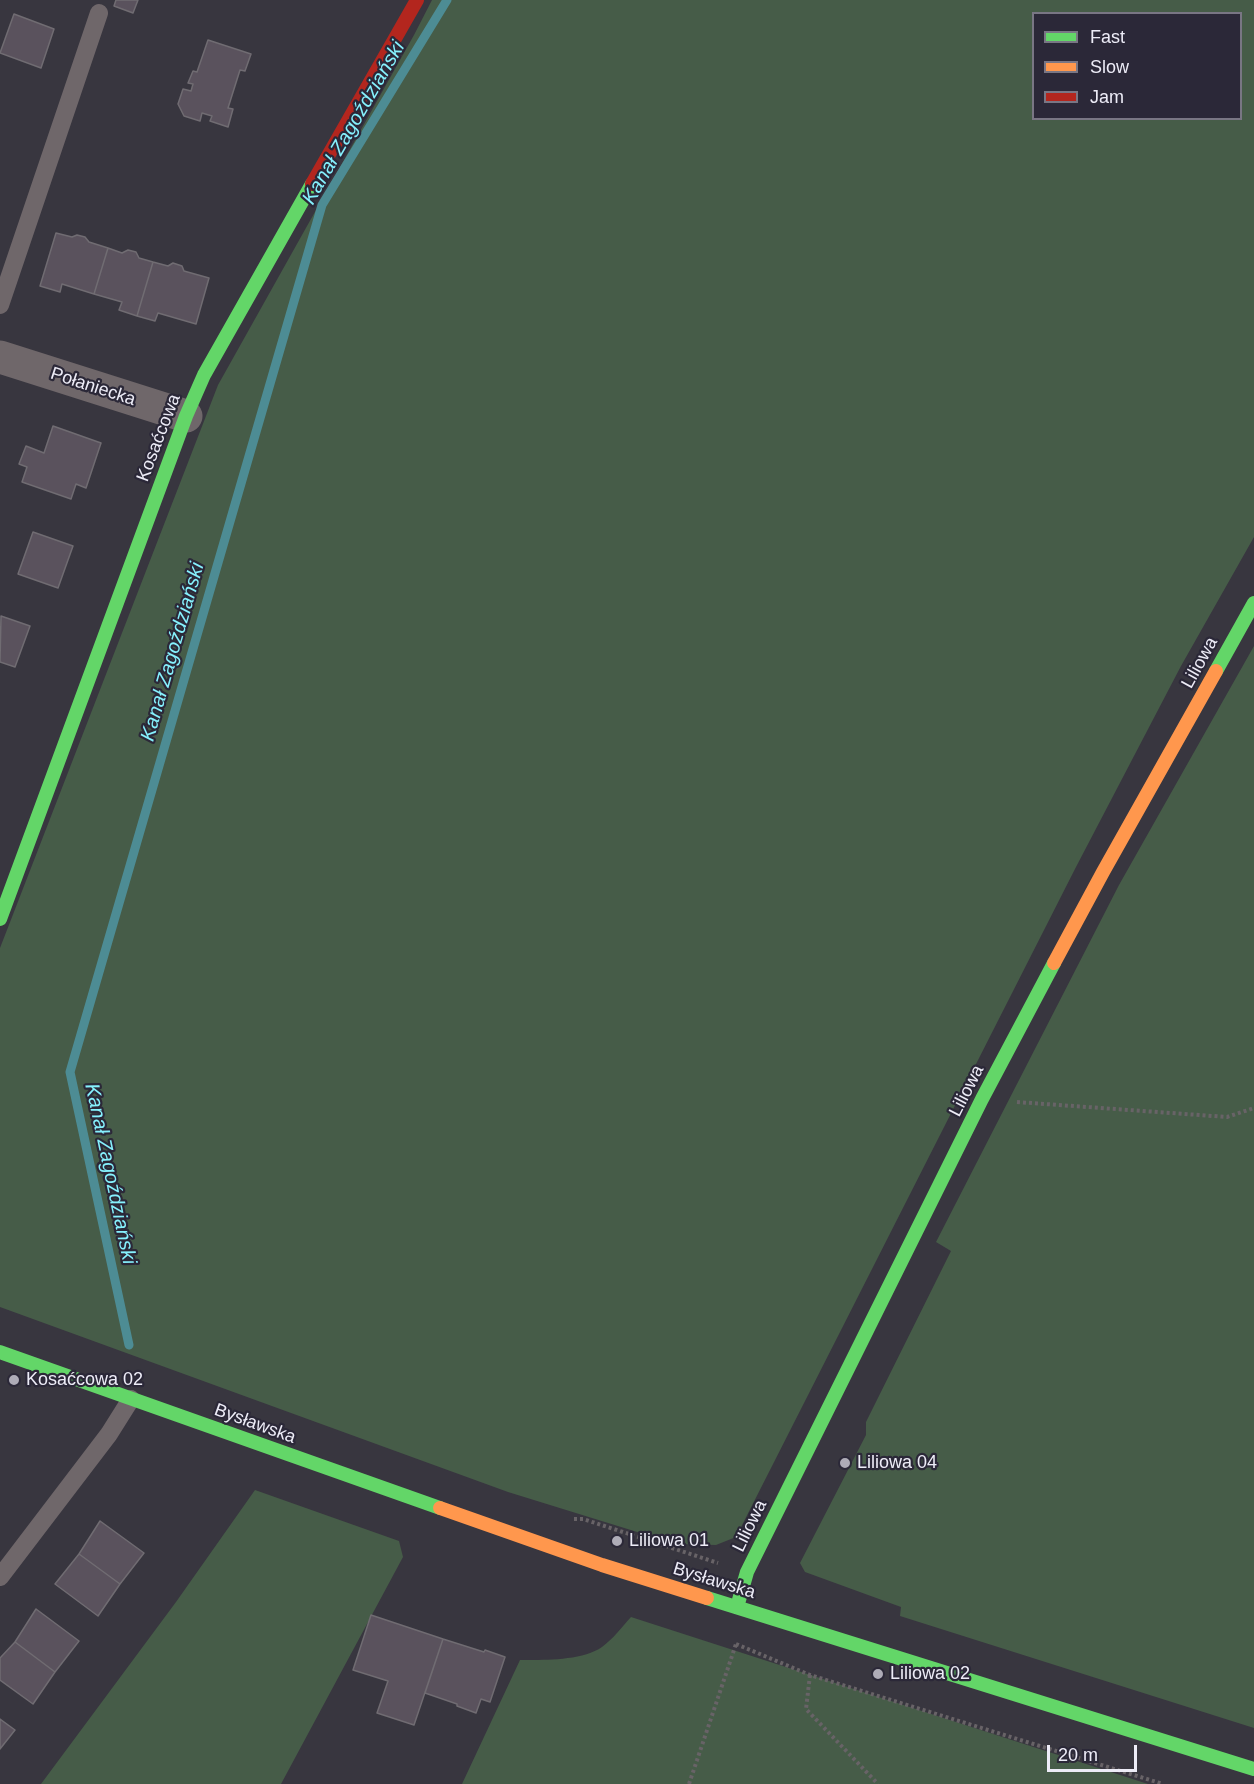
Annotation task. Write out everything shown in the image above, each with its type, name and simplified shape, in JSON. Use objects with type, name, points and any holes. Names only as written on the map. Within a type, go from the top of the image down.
[{"type":"street","name":"Kosaćcowa","points":[[0,919],[186,416],[204,375],[417,0]]},
{"type":"street","name":"Połaniecka","points":[[0,357],[186,416]]},
{"type":"street","name":"Liliowa","points":[[737,1607],[747,1572],[982,1099],[1103,872],[1254,603]]},
{"type":"street","name":"Bysławska","points":[[0,1352],[602,1566],[1254,1769]]},
{"type":"lane","points":[[0,305],[99,13]]},
{"type":"lane","points":[[0,1577],[109,1434],[132,1399]]},
{"type":"path","points":[[982,1099],[1227,1117],[1254,1108]]},
{"type":"path","points":[[583,1520],[747,1572]]},
{"type":"path","points":[[688,1784],[736,1644],[737,1607]]},
{"type":"path","points":[[736,1644],[810,1675],[1163,1784]]},
{"type":"path","points":[[810,1675],[806,1709],[878,1784]]},
{"type":"green space","points":[[432,0],[1254,0],[1254,537],[1181,666],[1076,867],[736,1537],[716,1545],[676,1544],[508,1492],[0,1307],[0,948],[218,385]]},
{"type":"green space","points":[[1254,646],[1254,1728],[900,1616],[901,1607],[805,1572],[800,1563],[866,1435],[866,1422],[951,1251],[936,1242],[1119,885]]},
{"type":"green space","points":[[255,1490],[399,1541],[403,1557],[281,1784],[41,1784],[176,1602]]},
{"type":"green space","points":[[631,1617],[1148,1784],[462,1784],[520,1660],[562,1659],[594,1652],[610,1640]]},
{"type":"building","points":[[116,0],[138,0],[133,13],[114,6]]},
{"type":"building","points":[[14,14],[54,29],[41,68],[0,53]]},
{"type":"building","points":[[208,40],[251,54],[245,71],[240,70],[228,108],[233,109],[228,127],[210,121],[212,116],[202,113],[200,121],[184,116],[178,104],[183,89],[191,91],[193,84],[188,83],[193,71],[197,72]]},
{"type":"building","points":[[56,233],[85,237],[89,242],[108,248],[94,294],[62,284],[60,292],[40,286]]},
{"type":"building","points":[[108,248],[122,253],[128,250],[136,252],[139,258],[153,262],[137,316],[119,310],[122,302],[94,294]]},
{"type":"building","points":[[153,262],[168,266],[173,263],[182,266],[184,271],[209,278],[196,324],[158,313],[155,321],[137,316]]},
{"type":"building","points":[[53,426],[101,443],[86,488],[76,484],[71,499],[22,482],[27,467],[19,464],[26,446],[44,453]]},
{"type":"building","points":[[33,532],[73,546],[58,588],[18,574]]},
{"type":"building","points":[[1,616],[30,626],[15,667],[0,662]]},
{"type":"building","points":[[100,1521],[144,1553],[120,1584],[79,1554]]},
{"type":"building","points":[[79,1554],[120,1584],[98,1616],[55,1584]]},
{"type":"building","points":[[36,1609],[79,1641],[55,1672],[15,1642]]},
{"type":"building","points":[[371,1615],[443,1639],[414,1725],[377,1713],[388,1681],[353,1670]]},
{"type":"building","points":[[443,1639],[505,1657],[490,1702],[481,1699],[476,1713],[425,1693]]},
{"type":"building","points":[[15,1642],[55,1672],[33,1704],[0,1680],[0,1658]]},
{"type":"building","points":[[0,1719],[15,1730],[0,1749]]},
{"type":"waterway","name":"Kanał Zagoździański","points":[[129,1345],[70,1072],[322,205],[447,0]]},
{"type":"traffic: fast","points":[[0,919],[186,416],[204,375],[312,184]]},
{"type":"traffic: fast","points":[[1216,671],[1254,603]]},
{"type":"traffic: fast","points":[[737,1607],[747,1572],[982,1099],[1054,963]]},
{"type":"traffic: fast","points":[[0,1352],[440,1508]]},
{"type":"traffic: fast","points":[[707,1598],[1254,1769]]},
{"type":"traffic: slow","points":[[1054,963],[1216,671]]},
{"type":"traffic: slow","points":[[440,1508],[602,1565],[707,1598]]},
{"type":"traffic: jam","points":[[312,184],[417,0]]},
{"type":"place","name":"Kosaćcowa 02","points":[[14,1380]]},
{"type":"place","name":"Liliowa 04","points":[[845,1463]]},
{"type":"place","name":"Liliowa 01","points":[[617,1541]]},
{"type":"place","name":"Liliowa 02","points":[[878,1674]]}]
